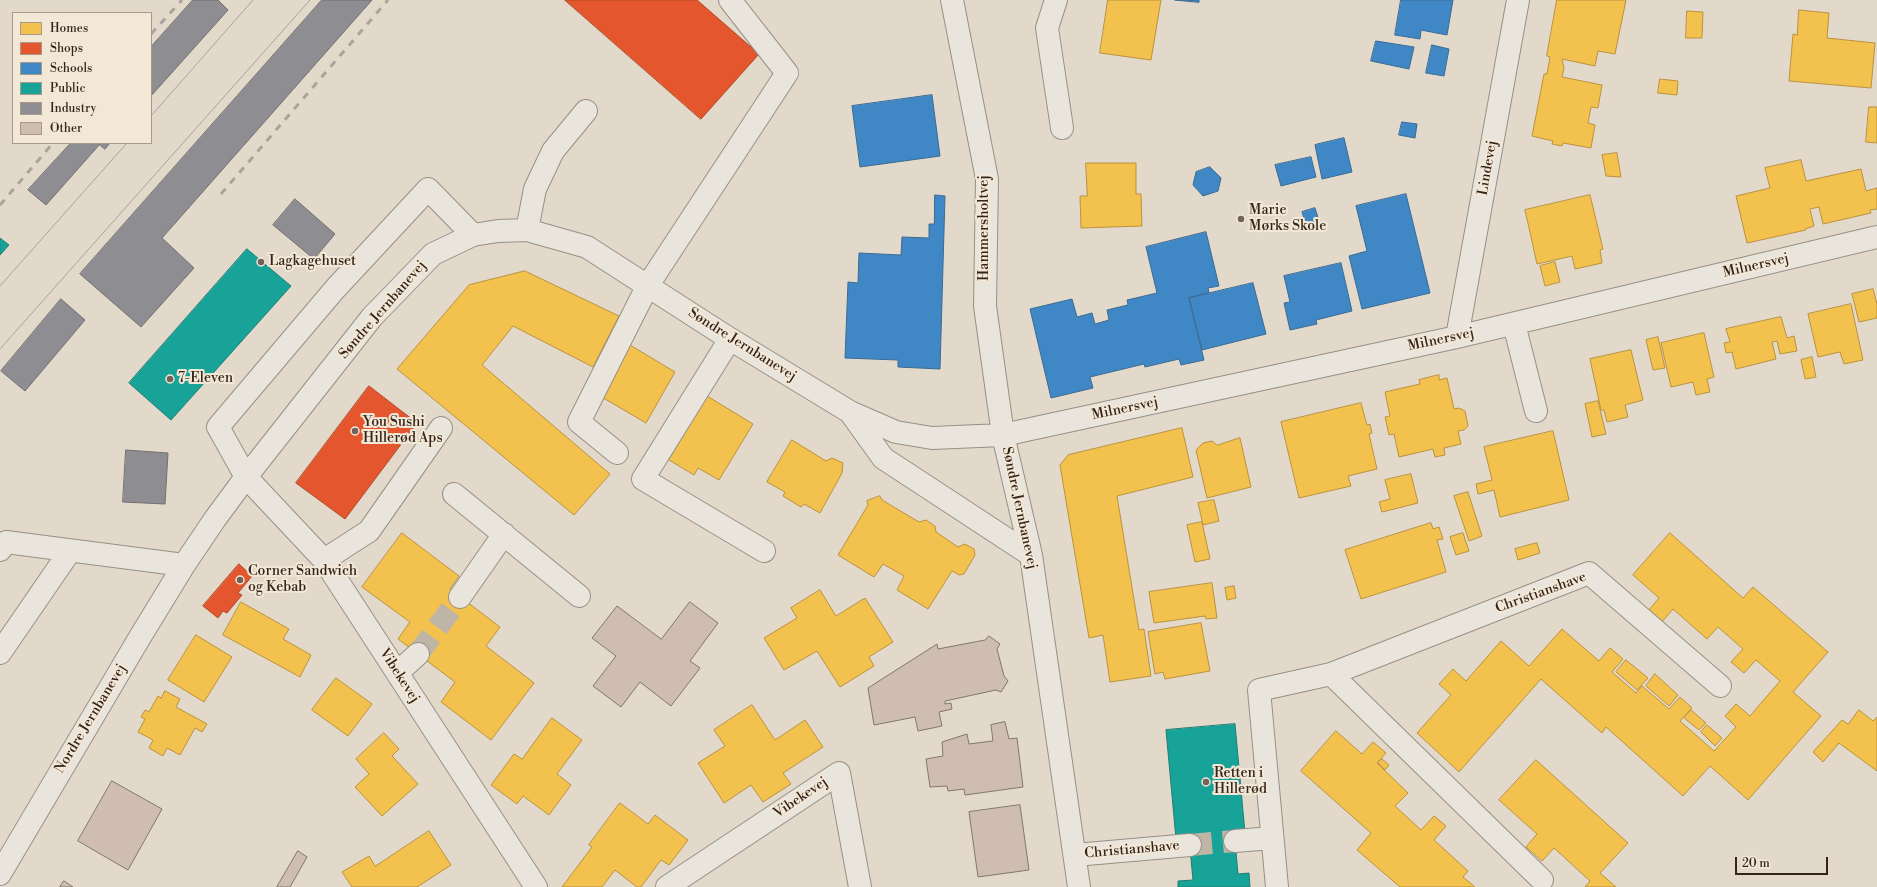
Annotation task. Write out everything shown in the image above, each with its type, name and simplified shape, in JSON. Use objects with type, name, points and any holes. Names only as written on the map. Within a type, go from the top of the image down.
[{"type":"street","points":[[618,453],[579,422],[648,285],[787,74],[730,0]]},
{"type":"street","name":"Hammersholtvej","points":[[952,0],[987,179],[985,306],[1003,435]]},
{"type":"street","points":[[1056,0],[1047,28],[1062,128]]},
{"type":"street","name":"Lindevej","points":[[1457,337],[1518,0]]},
{"type":"street","points":[[527,230],[535,189],[553,151],[586,111]]},
{"type":"street","name":"Vibekevej","points":[[473,235],[428,189],[335,289],[218,426],[246,477],[324,560],[536,887]]},
{"type":"street","name":"Søndre Jernbanevej","points":[[184,565],[246,477],[372,318],[433,254],[473,235],[498,231],[527,230],[587,247],[850,412],[896,432],[932,438],[1003,435],[1031,555],[1079,887]]},
{"type":"street","name":"Milnersvej","points":[[1003,435],[1457,337],[1877,237]]},
{"type":"street","points":[[1514,324],[1536,411]]},
{"type":"street","points":[[730,338],[643,479],[764,551]]},
{"type":"street","points":[[850,412],[883,458],[1031,555]]},
{"type":"street","points":[[324,560],[369,531],[441,428]]},
{"type":"street","points":[[454,494],[579,596]]},
{"type":"street","points":[[460,597],[504,534]]},
{"type":"street","points":[[0,550],[6,542],[184,565]]},
{"type":"street","points":[[0,653],[70,551]]},
{"type":"street","name":"Nordre Jernbanevej","points":[[0,874],[184,565]]},
{"type":"street","name":"Christianshave","points":[[1277,887],[1259,690],[1331,674],[1589,573],[1720,686]]},
{"type":"street","points":[[397,673],[418,654]]},
{"type":"street","points":[[1331,674],[1542,880]]},
{"type":"street","name":"Vibekevej","points":[[667,887],[839,773],[860,887]]},
{"type":"street","points":[[1236,841],[1272,838]]},
{"type":"street","name":"Christianshave","points":[[1075,855],[1190,845]]},
{"type":"building: Homes","points":[[1108,0],[1161,0],[1151,60],[1100,53]]},
{"type":"building: Homes","points":[[1557,0],[1626,0],[1615,54],[1598,51],[1595,66],[1562,59],[1564,68],[1562,77],[1602,85],[1598,108],[1591,107],[1588,123],[1595,125],[1591,148],[1563,143],[1562,146],[1552,144],[1553,141],[1532,136],[1544,74],[1547,74],[1550,57],[1547,56]]},
{"type":"building: Homes","points":[[1799,10],[1829,13],[1827,38],[1875,43],[1871,88],[1789,81],[1793,34],[1797,35]]},
{"type":"building: Homes","points":[[1687,11],[1703,12],[1702,38],[1686,38]]},
{"type":"building: Homes","points":[[1660,79],[1678,81],[1677,95],[1658,93]]},
{"type":"building: Homes","points":[[1869,107],[1877,107],[1877,143],[1866,142]]},
{"type":"building: Homes","points":[[1617,153],[1621,177],[1606,176],[1602,155]]},
{"type":"building: Homes","points":[[1801,160],[1806,181],[1861,169],[1866,191],[1877,188],[1877,209],[1870,210],[1871,213],[1823,224],[1819,207],[1810,209],[1814,226],[1805,229],[1806,230],[1747,243],[1736,196],[1770,188],[1765,168]]},
{"type":"building: Homes","points":[[1086,163],[1136,163],[1136,194],[1141,194],[1142,226],[1081,228],[1080,196],[1087,196]]},
{"type":"building: Homes","points":[[1590,195],[1603,249],[1600,250],[1602,263],[1575,269],[1572,256],[1537,264],[1525,210]]},
{"type":"building: Homes","points":[[1555,262],[1560,282],[1545,286],[1540,266]]},
{"type":"building: Homes","points":[[525,271],[619,316],[593,367],[513,326],[482,365],[610,474],[574,515],[397,369],[469,285]]},
{"type":"building: Homes","points":[[1873,289],[1877,304],[1877,318],[1859,322],[1852,294]]},
{"type":"building: Homes","points":[[1851,304],[1863,360],[1844,364],[1840,352],[1818,357],[1808,314]]},
{"type":"building: Homes","points":[[1781,317],[1787,338],[1794,336],[1797,351],[1780,354],[1777,341],[1772,342],[1776,359],[1736,369],[1732,352],[1726,353],[1724,343],[1730,342],[1726,329]]},
{"type":"building: Homes","points":[[1704,333],[1714,377],[1707,379],[1710,392],[1696,395],[1693,382],[1671,387],[1661,343]]},
{"type":"building: Homes","points":[[1658,337],[1665,368],[1653,370],[1646,340]]},
{"type":"building: Homes","points":[[630,345],[675,372],[646,423],[600,396]]},
{"type":"building: Homes","points":[[1631,350],[1643,400],[1625,405],[1628,417],[1607,422],[1604,410],[1601,410],[1590,359]]},
{"type":"building: Homes","points":[[1812,357],[1816,377],[1805,379],[1801,360]]},
{"type":"building: Homes","points":[[1439,375],[1439,380],[1447,378],[1454,409],[1459,408],[1465,411],[1468,426],[1464,430],[1458,431],[1461,444],[1444,448],[1445,455],[1435,457],[1433,449],[1399,457],[1394,434],[1389,435],[1385,417],[1390,416],[1385,392],[1420,384],[1419,380]]},
{"type":"building: Homes","points":[[707,396],[753,424],[719,480],[698,468],[694,475],[669,460]]},
{"type":"building: Homes","points":[[1598,401],[1606,434],[1592,437],[1585,404]]},
{"type":"building: Homes","points":[[1361,403],[1367,425],[1370,424],[1372,433],[1369,434],[1377,469],[1348,476],[1351,486],[1299,498],[1281,422]]},
{"type":"building: Homes","points":[[1182,428],[1193,477],[1117,496],[1139,630],[1144,629],[1151,676],[1110,682],[1103,635],[1089,638],[1060,465],[1068,455]]},
{"type":"building: Homes","points":[[1553,431],[1569,500],[1500,517],[1494,490],[1478,494],[1476,484],[1492,480],[1484,447]]},
{"type":"building: Homes","points":[[1240,438],[1251,487],[1207,498],[1196,450],[1203,443],[1212,441],[1217,445]]},
{"type":"building: Homes","points":[[792,440],[826,461],[832,458],[843,463],[842,473],[820,513],[804,504],[801,507],[783,496],[785,492],[767,482]]},
{"type":"building: Homes","points":[[1411,474],[1418,503],[1382,512],[1379,502],[1390,499],[1385,480]]},
{"type":"building: Homes","points":[[1468,492],[1482,536],[1469,541],[1454,496]]},
{"type":"building: Homes","points":[[880,496],[882,500],[919,522],[926,520],[935,526],[936,532],[958,547],[965,544],[974,549],[975,555],[964,574],[959,575],[952,571],[928,609],[897,590],[904,576],[883,564],[874,577],[838,555],[868,505],[867,501]]},
{"type":"building: Homes","points":[[1214,500],[1219,521],[1203,525],[1198,503]]},
{"type":"building: Homes","points":[[1202,522],[1210,559],[1195,562],[1187,525]]},
{"type":"building: Homes","points":[[1431,523],[1433,529],[1439,527],[1443,539],[1437,540],[1446,572],[1361,599],[1345,550]]},
{"type":"building: Homes","points":[[402,533],[459,576],[450,589],[500,627],[486,646],[534,683],[491,740],[441,702],[455,682],[398,639],[410,622],[362,587]]},
{"type":"building: Homes","points":[[1463,533],[1469,551],[1456,555],[1450,537]]},
{"type":"building: Homes","points":[[1670,533],[1743,598],[1753,587],[1828,652],[1793,692],[1821,716],[1748,800],[1710,766],[1683,796],[1606,727],[1602,733],[1541,679],[1459,772],[1417,733],[1451,695],[1439,684],[1453,669],[1466,681],[1501,641],[1529,666],[1562,629],[1599,661],[1610,648],[1623,659],[1612,672],[1636,693],[1642,686],[1669,709],[1680,697],[1692,708],[1680,721],[1714,751],[1736,727],[1725,716],[1736,704],[1750,716],[1780,681],[1756,660],[1744,673],[1731,662],[1743,649],[1718,627],[1707,639],[1673,609],[1661,623],[1648,611],[1659,598],[1633,575]]},
{"type":"building: Homes","points":[[1537,543],[1540,553],[1518,560],[1515,549]]},
{"type":"building: Homes","points":[[1212,583],[1217,618],[1206,619],[1205,616],[1154,623],[1149,592]]},
{"type":"building: Homes","points":[[1234,586],[1236,598],[1227,600],[1225,588]]},
{"type":"building: Homes","points":[[820,590],[836,616],[865,598],[893,642],[869,657],[874,666],[840,687],[817,651],[784,670],[764,638],[797,618],[791,608]]},
{"type":"building: Homes","points":[[241,602],[289,629],[283,639],[311,655],[300,677],[223,635]]},
{"type":"building: Homes","points":[[1201,623],[1210,671],[1165,679],[1163,672],[1155,674],[1148,632]]},
{"type":"building: Homes","points":[[196,635],[232,657],[204,702],[168,680]]},
{"type":"building: Homes","points":[[1626,660],[1648,678],[1637,690],[1616,672]]},
{"type":"building: Homes","points":[[1655,674],[1678,695],[1669,706],[1646,686]]},
{"type":"building: Homes","points":[[336,678],[372,704],[348,736],[312,710]]},
{"type":"building: Homes","points":[[165,691],[180,699],[176,707],[207,724],[202,732],[195,728],[180,755],[167,748],[163,756],[149,748],[153,740],[138,732],[145,719],[141,717],[145,710],[149,712],[158,696],[161,698]]},
{"type":"building: Homes","points":[[752,705],[775,740],[805,720],[823,747],[783,773],[791,784],[763,802],[751,785],[724,803],[698,763],[725,746],[714,730]]},
{"type":"building: Homes","points":[[1691,710],[1706,723],[1699,730],[1684,718]]},
{"type":"building: Homes","points":[[1859,710],[1873,721],[1877,717],[1877,771],[1839,743],[1823,762],[1813,752],[1842,720],[1848,724]]},
{"type":"building: Homes","points":[[552,718],[582,740],[557,774],[571,785],[549,815],[523,796],[517,804],[491,785],[514,754],[522,759]]},
{"type":"building: Homes","points":[[1707,725],[1722,738],[1715,746],[1701,732]]},
{"type":"building: Homes","points":[[1336,731],[1362,754],[1373,742],[1386,753],[1377,763],[1408,793],[1395,806],[1421,830],[1434,816],[1446,826],[1434,840],[1468,871],[1463,877],[1475,887],[1400,887],[1357,850],[1371,833],[1301,771]]},
{"type":"building: Homes","points":[[384,733],[399,749],[392,756],[418,784],[382,816],[355,787],[369,774],[356,759]]},
{"type":"building: Homes","points":[[1382,759],[1389,765],[1385,770],[1378,763]]},
{"type":"building: Homes","points":[[1536,760],[1628,843],[1600,873],[1616,887],[1585,887],[1590,881],[1554,848],[1542,861],[1526,847],[1537,834],[1499,800]]},
{"type":"building: Homes","points":[[620,803],[648,824],[655,815],[688,840],[669,865],[661,860],[641,887],[637,887],[615,870],[602,887],[562,887],[592,847],[589,845]]},
{"type":"building: Homes","points":[[429,831],[451,865],[417,887],[352,887],[342,872],[369,856],[375,866]]},
{"type":"building: Shops","points":[[565,0],[697,0],[759,54],[701,119]]},
{"type":"building: Shops","points":[[369,386],[417,423],[345,519],[296,483]]},
{"type":"building: Shops","points":[[239,564],[252,576],[238,593],[242,595],[227,613],[223,611],[218,618],[203,606]]},
{"type":"building: Schools","points":[[1175,0],[1199,0],[1199,2]]},
{"type":"building: Schools","points":[[1401,0],[1453,0],[1447,35],[1421,30],[1420,39],[1395,35]]},
{"type":"building: Schools","points":[[1376,41],[1414,47],[1409,69],[1371,61]]},
{"type":"building: Schools","points":[[1432,45],[1449,49],[1444,76],[1426,73]]},
{"type":"building: Schools","points":[[932,95],[940,156],[860,167],[852,106]]},
{"type":"building: Schools","points":[[1402,122],[1417,124],[1415,138],[1399,135]]},
{"type":"building: Schools","points":[[1344,138],[1352,172],[1322,179],[1315,145]]},
{"type":"building: Schools","points":[[1311,157],[1316,177],[1281,186],[1275,165]]},
{"type":"building: Schools","points":[[1210,167],[1221,178],[1218,191],[1203,196],[1193,185],[1196,172]]},
{"type":"building: Schools","points":[[1406,194],[1430,293],[1362,309],[1349,256],[1367,251],[1356,206]]},
{"type":"building: Schools","points":[[935,195],[945,196],[940,369],[898,367],[898,360],[845,358],[848,282],[858,283],[859,253],[901,255],[902,237],[929,238],[929,224],[934,224]]},
{"type":"building: Schools","points":[[1315,208],[1319,221],[1306,224],[1302,212]]},
{"type":"building: Schools","points":[[1206,232],[1219,286],[1208,288],[1209,293],[1189,298],[1204,360],[1181,365],[1179,359],[1145,367],[1144,364],[1090,377],[1093,388],[1051,398],[1030,309],[1072,299],[1077,317],[1092,313],[1095,324],[1109,320],[1107,310],[1128,305],[1127,300],[1157,293],[1146,247]]},
{"type":"building: Schools","points":[[1341,263],[1352,311],[1316,320],[1317,324],[1290,330],[1284,303],[1290,302],[1284,276]]},
{"type":"building: Schools","points":[[1253,283],[1266,334],[1202,350],[1189,298]]},
{"type":"building: Public","points":[[0,238],[9,245],[0,255]]},
{"type":"building: Public","points":[[247,249],[291,286],[171,420],[129,383]]},
{"type":"building: Public","name":"Retten i Hillerød","points":[[1235,724],[1245,833],[1235,841],[1238,874],[1249,873],[1250,887],[1178,887],[1178,881],[1193,880],[1189,838],[1176,839],[1166,730]]},
{"type":"building: Industry","points":[[193,0],[218,0],[228,10],[152,95],[152,46]]},
{"type":"building: Industry","points":[[322,0],[372,0],[162,238],[194,268],[141,327],[80,274]]},
{"type":"building: Industry","points":[[70,144],[100,144],[46,205],[28,190]]},
{"type":"building: Industry","points":[[99,144],[109,144],[105,149]]},
{"type":"building: Industry","points":[[295,199],[335,234],[314,259],[273,225]]},
{"type":"building: Industry","points":[[61,299],[85,320],[25,391],[1,371]]},
{"type":"building: Industry","points":[[126,450],[168,453],[165,504],[123,502]]},
{"type":"building: Other","points":[[690,602],[718,623],[690,661],[700,668],[671,706],[640,682],[621,707],[593,686],[616,656],[592,638],[617,606],[661,639]]},
{"type":"building: Other","points":[[989,636],[1000,644],[997,649],[1004,676],[1008,681],[1001,692],[996,690],[945,701],[945,704],[951,703],[952,709],[939,712],[942,726],[918,731],[915,717],[874,725],[868,688],[937,644],[938,649],[985,640]]},
{"type":"building: Other","points":[[1005,722],[1009,739],[1017,738],[1023,787],[965,795],[964,789],[948,791],[947,786],[930,787],[926,759],[943,756],[942,742],[967,734],[969,744],[993,741],[991,725]]},
{"type":"building: Other","points":[[112,781],[162,809],[128,870],[78,841]]},
{"type":"building: Other","points":[[1020,805],[1029,870],[978,877],[969,812]]},
{"type":"building: Other","points":[[298,851],[307,857],[290,887],[277,887]]},
{"type":"building: Other","points":[[64,881],[73,887],[60,887]]},
{"type":"tunnel","points":[[418,654],[460,597]]},
{"type":"tunnel","points":[[1190,845],[1235,841]]},
{"type":"tram line","points":[[152,115],[253,0]]},
{"type":"tram line","points":[[0,349],[310,0]]},
{"type":"tram line","points":[[0,286],[126,144]]},
{"type":"railway","points":[[152,33],[182,0]]},
{"type":"railway","points":[[221,194],[388,0]]},
{"type":"railway","points":[[0,205],[52,144]]},
{"type":"place","name":"Marie Mørks Skole","points":[[1241,219]]},
{"type":"place","name":"Lagkagehuset","points":[[261,262]]},
{"type":"place","name":"7-Eleven","points":[[170,379]]},
{"type":"place","name":"You Sushi Hillerød Aps","points":[[355,431]]},
{"type":"place","name":"Corner Sandwich og Kebab","points":[[240,580]]},
{"type":"place","name":"Retten i Hillerød","points":[[1206,782]]}]
